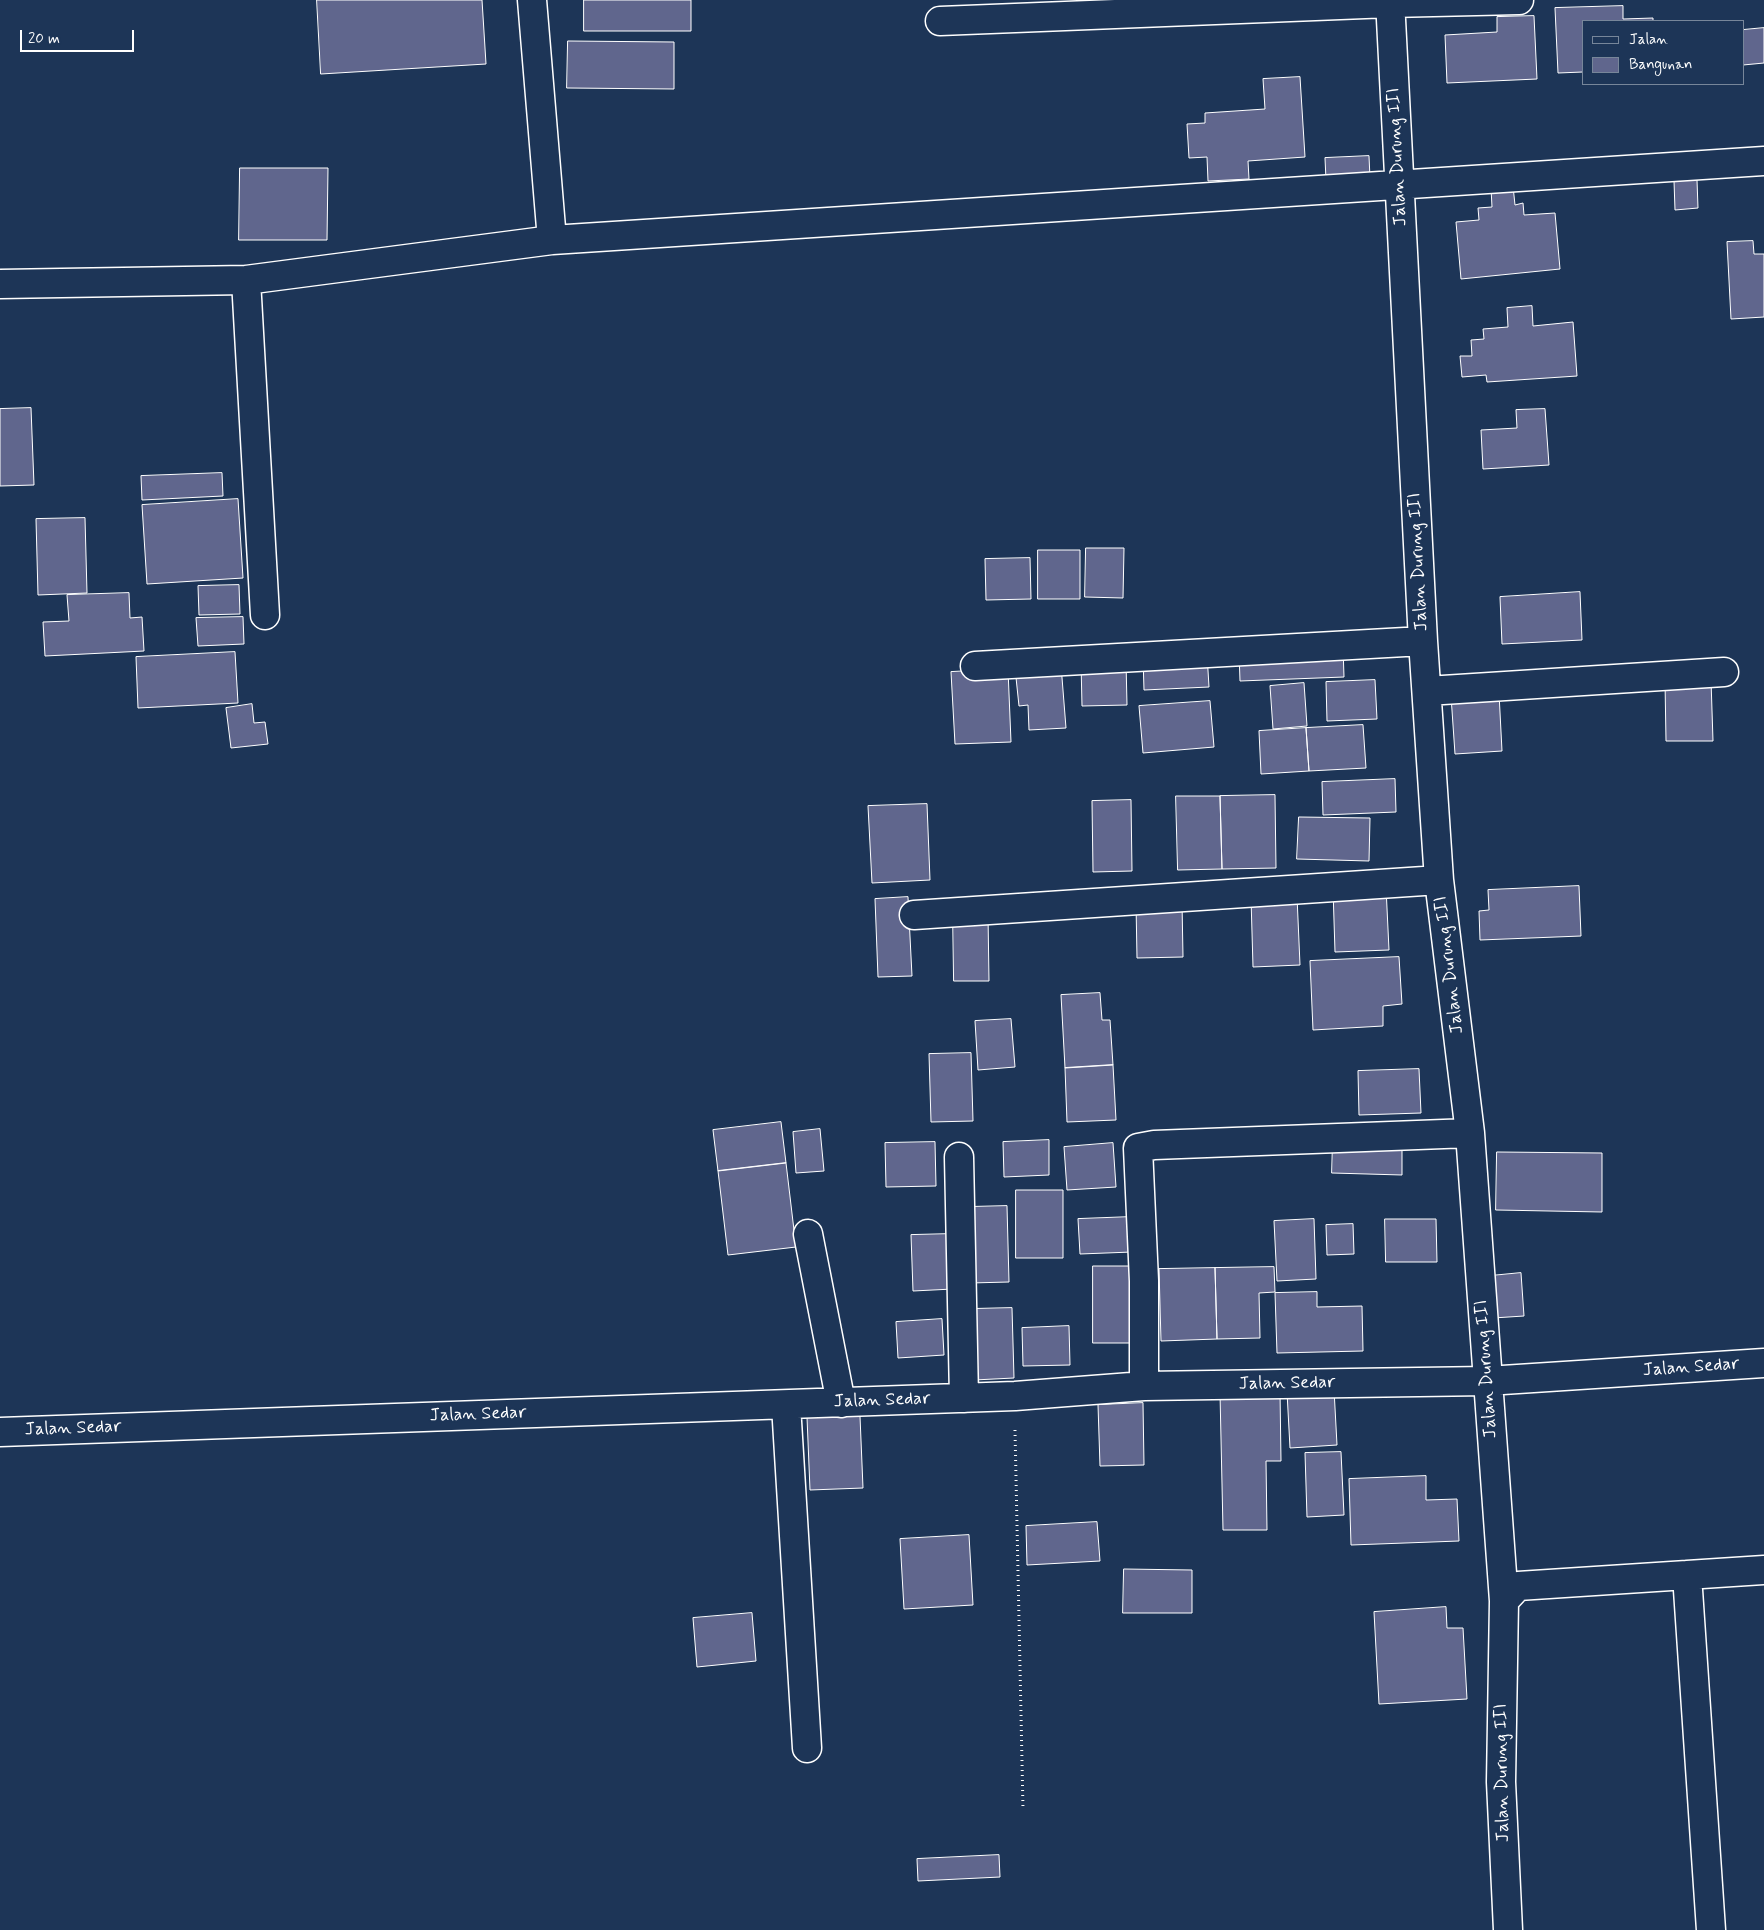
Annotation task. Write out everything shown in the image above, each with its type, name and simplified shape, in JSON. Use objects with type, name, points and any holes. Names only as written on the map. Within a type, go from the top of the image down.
[{"type":"street","points":[[532,0],[552,240]]},
{"type":"street","points":[[940,21],[1390,2],[1519,0]]},
{"type":"street","name":"Jalan Durung III","points":[[1390,2],[1423,640],[1440,880],[1470,1133],[1504,1601],[1500,1782],[1508,1930]]},
{"type":"street","points":[[0,284],[246,280],[552,240],[1764,161]]},
{"type":"street","points":[[246,280],[265,616]]},
{"type":"street","points":[[975,666],[1423,640]]},
{"type":"street","points":[[1427,691],[1724,672]]},
{"type":"street","points":[[914,916],[1440,880]]},
{"type":"street","points":[[1144,1386],[1144,1281],[1138,1148],[1154,1145],[1470,1133]]},
{"type":"street","points":[[960,1157],[964,1398]]},
{"type":"street","points":[[808,1234],[841,1403]]},
{"type":"street","name":"Jalan Sedar","points":[[0,1432],[841,1403],[1015,1396],[1144,1386],[1487,1381],[1764,1363]]},
{"type":"street","points":[[786,1405],[807,1748]]},
{"type":"street","points":[[1504,1601],[1518,1586],[1764,1570]]},
{"type":"street","points":[[1687,1575],[1710,1930]]},
{"type":"path","points":[[1015,1396],[1023,1809]]},
{"type":"building","points":[[317,0],[482,0],[486,64],[321,74]]},
{"type":"building","points":[[584,0],[691,0],[691,31],[584,31]]},
{"type":"building","points":[[1623,6],[1623,19],[1653,18],[1653,20],[1582,20],[1582,72],[1558,73],[1555,8]]},
{"type":"building","points":[[1534,16],[1537,79],[1447,83],[1445,35],[1497,32],[1497,17]]},
{"type":"building","points":[[1764,28],[1764,63],[1744,65],[1744,30]]},
{"type":"building","points":[[568,41],[674,42],[674,89],[567,88]]},
{"type":"building","points":[[1300,77],[1305,157],[1248,161],[1249,179],[1208,181],[1207,157],[1189,158],[1187,124],[1205,123],[1205,113],[1265,109],[1263,79]]},
{"type":"building","points":[[1369,156],[1370,178],[1326,180],[1325,158]]},
{"type":"building","points":[[240,168],[328,168],[327,240],[239,240]]},
{"type":"building","points":[[1697,180],[1698,208],[1675,210],[1674,181]]},
{"type":"building","points":[[1513,186],[1515,205],[1523,203],[1524,215],[1555,213],[1560,269],[1461,279],[1456,222],[1479,220],[1478,208],[1492,207],[1491,188]]},
{"type":"building","points":[[1753,241],[1754,254],[1764,254],[1764,317],[1731,319],[1727,242]]},
{"type":"building","points":[[1532,306],[1533,326],[1573,322],[1577,376],[1487,382],[1486,375],[1462,377],[1460,356],[1472,356],[1471,340],[1484,339],[1483,329],[1508,327],[1507,308]]},
{"type":"building","points":[[31,408],[34,485],[0,486],[0,409]]},
{"type":"building","points":[[1545,409],[1549,465],[1483,469],[1481,430],[1517,428],[1516,410]]},
{"type":"building","points":[[222,473],[223,496],[142,500],[141,476]]},
{"type":"building","points":[[238,499],[243,578],[147,584],[142,505]]},
{"type":"building","points":[[85,518],[87,593],[38,595],[36,519]]},
{"type":"building","points":[[1086,548],[1124,548],[1123,598],[1085,597]]},
{"type":"building","points":[[1038,550],[1080,550],[1080,599],[1038,599]]},
{"type":"building","points":[[1030,558],[1031,599],[986,600],[985,559]]},
{"type":"building","points":[[239,585],[240,614],[199,615],[198,586]]},
{"type":"building","points":[[1580,592],[1582,640],[1502,644],[1500,597]]},
{"type":"building","points":[[129,593],[130,618],[142,617],[144,651],[45,656],[43,622],[69,621],[67,595]]},
{"type":"building","points":[[243,617],[244,644],[198,646],[196,618]]},
{"type":"building","points":[[1343,647],[1344,677],[1240,681],[1239,652]]},
{"type":"building","points":[[235,652],[238,703],[138,708],[136,657]]},
{"type":"building","points":[[1207,654],[1209,687],[1144,690],[1143,657]]},
{"type":"building","points":[[1126,661],[1127,705],[1082,706],[1081,662]]},
{"type":"building","points":[[1061,665],[1066,728],[1029,730],[1028,705],[1019,706],[1015,668]]},
{"type":"building","points":[[1008,669],[1011,742],[955,744],[951,672]]},
{"type":"building","points":[[1375,680],[1377,719],[1327,721],[1326,682]]},
{"type":"building","points":[[1711,680],[1713,741],[1666,741],[1665,681]]},
{"type":"building","points":[[1304,683],[1307,726],[1273,729],[1270,686]]},
{"type":"building","points":[[1499,693],[1502,751],[1455,754],[1451,696]]},
{"type":"building","points":[[1210,701],[1214,747],[1143,753],[1139,706]]},
{"type":"building","points":[[252,704],[254,723],[265,722],[268,744],[231,748],[226,708]]},
{"type":"building","points":[[1363,725],[1366,768],[1309,771],[1306,728]]},
{"type":"building","points":[[1306,728],[1309,771],[1261,774],[1259,731]]},
{"type":"building","points":[[1395,779],[1396,812],[1323,815],[1322,782]]},
{"type":"building","points":[[1275,795],[1276,868],[1222,869],[1220,796]]},
{"type":"building","points":[[1176,796],[1220,796],[1222,869],[1178,870]]},
{"type":"building","points":[[1131,800],[1132,871],[1093,872],[1092,801]]},
{"type":"building","points":[[927,804],[930,880],[872,883],[868,806]]},
{"type":"building","points":[[1299,817],[1370,818],[1369,861],[1297,859]]},
{"type":"building","points":[[1579,886],[1581,936],[1480,940],[1479,911],[1489,910],[1488,890]]},
{"type":"building","points":[[1386,887],[1389,950],[1335,952],[1333,889]]},
{"type":"building","points":[[1297,896],[1300,965],[1253,967],[1251,898]]},
{"type":"building","points":[[908,897],[912,976],[878,977],[875,899]]},
{"type":"building","points":[[1182,902],[1183,957],[1137,958],[1136,903]]},
{"type":"building","points":[[953,915],[988,915],[989,981],[954,981]]},
{"type":"building","points":[[1399,957],[1402,1004],[1383,1006],[1383,1026],[1313,1030],[1310,961]]},
{"type":"building","points":[[1100,993],[1102,1020],[1110,1020],[1113,1065],[1065,1068],[1061,995]]},
{"type":"building","points":[[1011,1019],[1015,1067],[978,1070],[975,1021]]},
{"type":"building","points":[[971,1053],[973,1121],[931,1122],[929,1054]]},
{"type":"building","points":[[1113,1065],[1116,1120],[1067,1122],[1065,1068]]},
{"type":"building","points":[[1419,1069],[1421,1113],[1359,1115],[1358,1071]]},
{"type":"building","points":[[781,1122],[786,1163],[718,1171],[713,1130]]},
{"type":"building","points":[[820,1129],[824,1171],[796,1173],[793,1132]]},
{"type":"building","points":[[1049,1140],[1049,1175],[1004,1177],[1003,1142]]},
{"type":"building","points":[[1333,1140],[1402,1142],[1402,1175],[1332,1173]]},
{"type":"building","points":[[935,1142],[936,1186],[886,1187],[885,1143]]},
{"type":"building","points":[[1113,1143],[1116,1187],[1067,1190],[1064,1147]]},
{"type":"building","points":[[1497,1152],[1602,1153],[1602,1212],[1496,1210]]},
{"type":"building","points":[[786,1163],[796,1247],[728,1255],[718,1171]]},
{"type":"building","points":[[1016,1190],[1063,1190],[1063,1258],[1016,1258]]},
{"type":"building","points":[[1007,1206],[1009,1282],[970,1283],[968,1207]]},
{"type":"building","points":[[1131,1217],[1132,1252],[1080,1254],[1078,1219]]},
{"type":"building","points":[[1314,1219],[1316,1279],[1277,1281],[1274,1221]]},
{"type":"building","points":[[1385,1219],[1436,1219],[1437,1262],[1386,1262]]},
{"type":"building","points":[[1353,1224],[1354,1254],[1327,1255],[1326,1225]]},
{"type":"building","points":[[951,1234],[953,1289],[913,1291],[911,1235]]},
{"type":"building","points":[[1093,1266],[1138,1266],[1138,1343],[1093,1343]]},
{"type":"building","points":[[1274,1267],[1275,1292],[1259,1293],[1260,1338],[1217,1339],[1215,1268]]},
{"type":"building","points":[[1215,1268],[1217,1339],[1161,1341],[1159,1269]]},
{"type":"building","points":[[1521,1273],[1524,1316],[1493,1318],[1490,1276]]},
{"type":"building","points":[[1317,1292],[1317,1307],[1362,1306],[1363,1351],[1277,1353],[1275,1293]]},
{"type":"building","points":[[1012,1308],[1014,1378],[974,1380],[971,1309]]},
{"type":"building","points":[[942,1319],[944,1355],[898,1358],[896,1322]]},
{"type":"building","points":[[1069,1326],[1070,1365],[1023,1366],[1022,1328]]},
{"type":"building","points":[[1334,1389],[1337,1445],[1290,1448],[1287,1392]]},
{"type":"building","points":[[1280,1391],[1281,1461],[1266,1461],[1267,1530],[1223,1530],[1220,1393]]},
{"type":"building","points":[[1143,1403],[1144,1465],[1100,1466],[1098,1405]]},
{"type":"building","points":[[860,1416],[863,1488],[810,1490],[807,1417]]},
{"type":"building","points":[[1341,1452],[1344,1515],[1307,1517],[1305,1453]]},
{"type":"building","points":[[1426,1476],[1426,1500],[1457,1499],[1459,1541],[1351,1545],[1349,1479]]},
{"type":"building","points":[[1097,1522],[1100,1561],[1027,1565],[1026,1526]]},
{"type":"building","points":[[969,1535],[973,1605],[904,1609],[900,1539]]},
{"type":"building","points":[[1124,1569],[1192,1570],[1192,1613],[1123,1613]]},
{"type":"building","points":[[1446,1607],[1447,1628],[1463,1628],[1467,1699],[1379,1704],[1374,1612]]},
{"type":"building","points":[[752,1613],[756,1661],[697,1667],[693,1618]]},
{"type":"building","points":[[999,1855],[1000,1877],[918,1881],[917,1859]]}]
